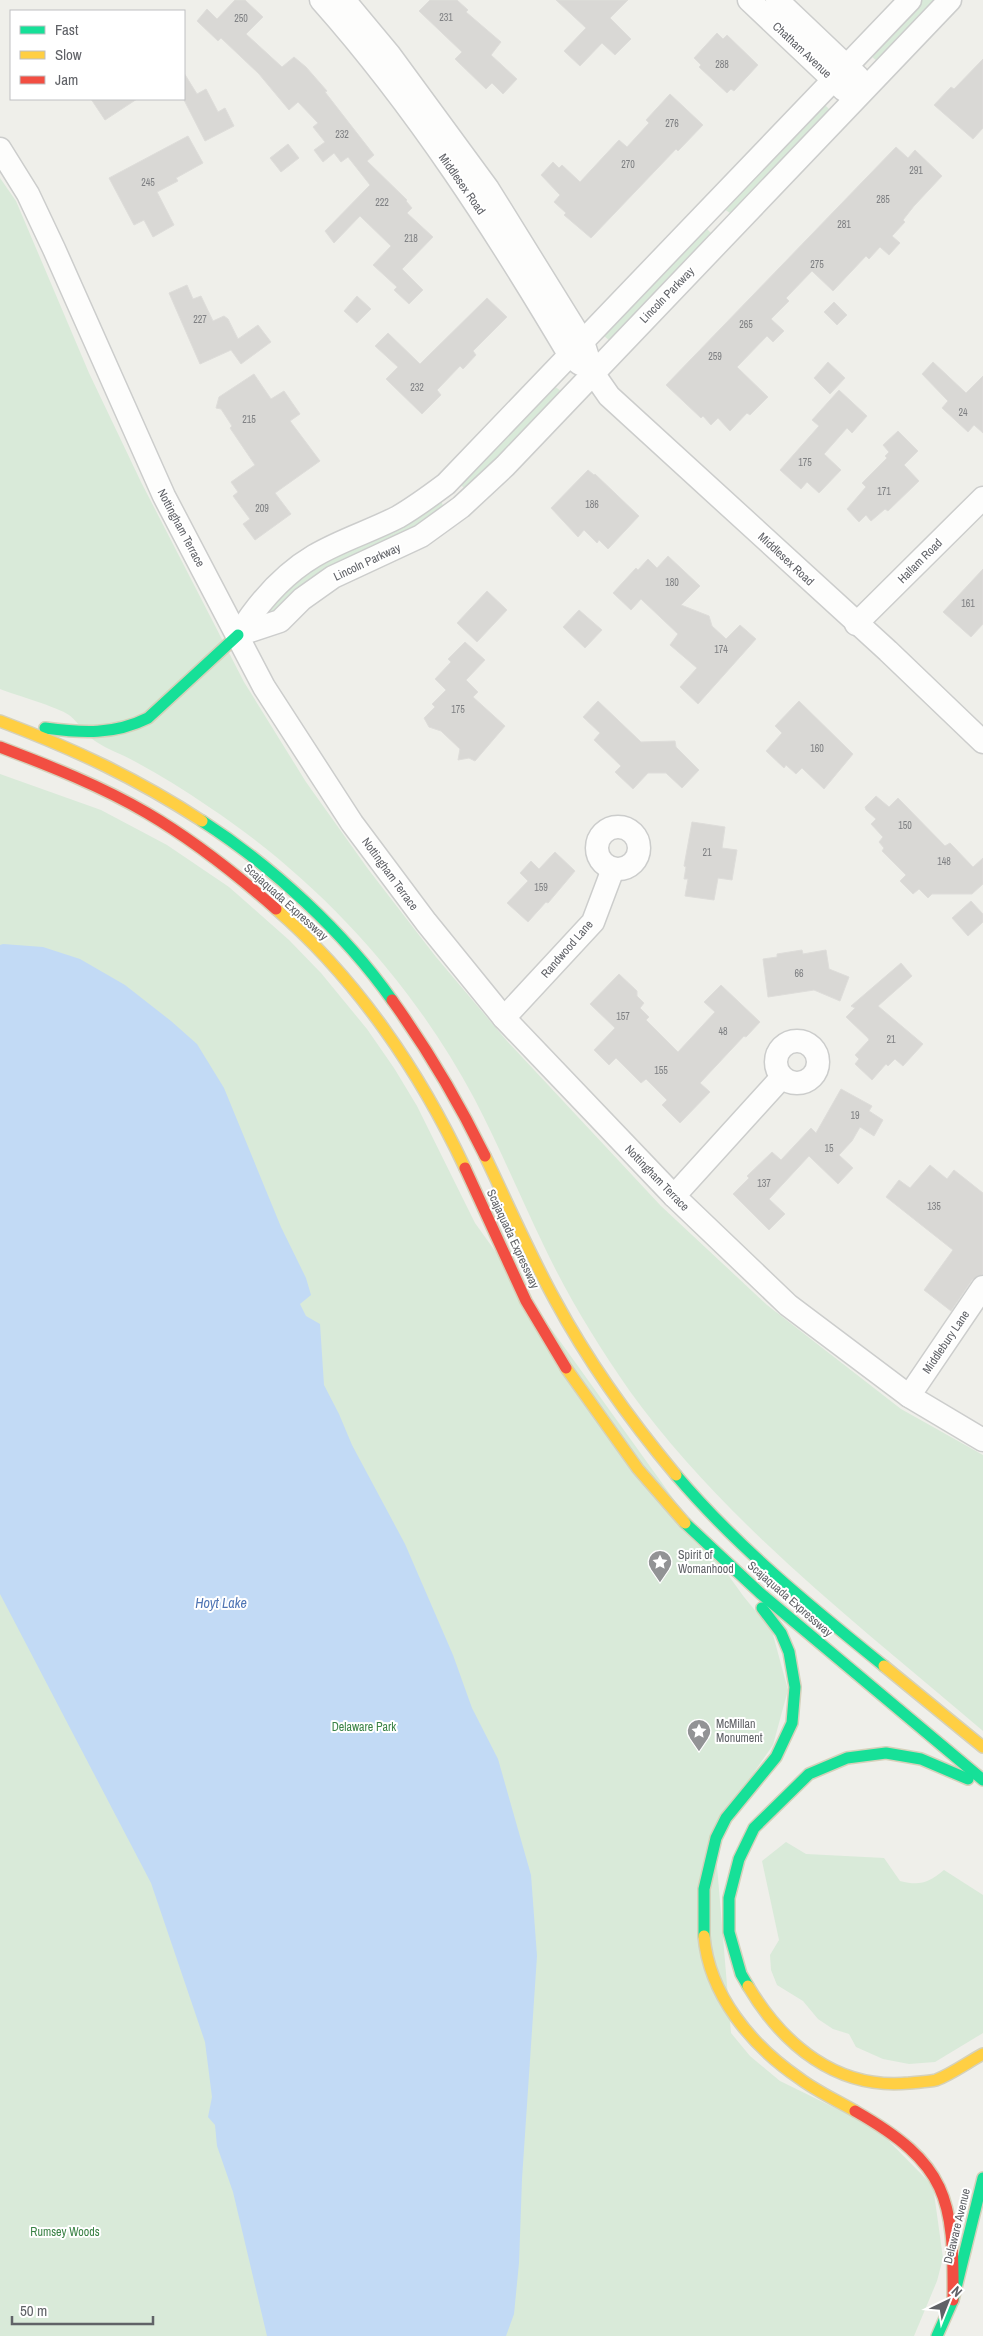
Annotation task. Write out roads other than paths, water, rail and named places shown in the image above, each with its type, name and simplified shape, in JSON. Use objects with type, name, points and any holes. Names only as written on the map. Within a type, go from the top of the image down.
[{"type":"main road","points":[[1,722],[81,732],[113,733],[134,726],[148,718],[238,635]]},
{"type":"main road","name":"Scajaquada Expressway","points":[[1,722],[105,764],[188,811],[252,857],[302,899],[331,927],[398,1007],[438,1065],[471,1127],[530,1253],[578,1340],[650,1444],[692,1493],[747,1548],[983,1747]]},
{"type":"main road","name":"Scajaquada Expressway","points":[[0,747],[88,782],[177,832],[260,894],[334,966],[378,1020],[416,1075],[449,1136],[528,1303],[574,1379],[608,1430],[672,1510],[738,1572],[983,1780]]},
{"type":"main road","points":[[738,1572],[786,1641],[795,1673],[794,1703],[790,1731],[778,1754],[723,1822],[715,1842],[703,1900],[702,1930],[707,1956],[719,1989],[761,2048],[785,2069],[817,2090],[879,2123],[904,2142],[927,2166],[942,2190],[953,2227],[953,2300]]},
{"type":"main road","points":[[983,1787],[961,1775],[921,1759],[886,1753],[848,1758],[809,1774],[754,1828],[738,1859],[730,1898],[729,1932],[741,1974],[761,2008],[790,2040],[818,2063],[857,2080],[895,2084],[935,2080],[983,2054]]},
{"type":"main road","name":"Delaware Avenue","points":[[936,2336],[953,2300],[983,2178]]},
{"type":"street","name":"Middlesex Road","points":[[321,0],[382,59]]},
{"type":"street","name":"Middlesex Road","points":[[344,0],[382,59],[488,189],[576,349],[614,401],[856,624],[888,651],[983,742]]},
{"type":"street","name":"Chatham Avenue","points":[[749,0],[840,73],[861,93]]},
{"type":"street","name":"Chatham Avenue","points":[[777,0],[840,73]]},
{"type":"street","points":[[238,635],[258,604],[298,567],[332,546],[398,517],[446,484],[910,0]]},
{"type":"street","name":"Lincoln Parkway","points":[[238,635],[280,621],[302,599],[334,577],[420,536],[461,507],[505,466],[950,0]]},
{"type":"street","name":"Nottingham Terrace","points":[[0,150],[28,194],[164,496],[269,695],[352,823],[426,922],[504,1018],[674,1196],[788,1305],[909,1396],[983,1440]]},
{"type":"street","points":[[708,211],[730,231]]},
{"type":"street","points":[[446,484],[461,507]]},
{"type":"street","name":"Hallam Road","points":[[856,624],[983,498]]},
{"type":"street","name":"Randwood Lane","points":[[504,1018],[593,922],[613,869]]},
{"type":"street","points":[[674,1196],[782,1077]]},
{"type":"street","name":"Middlebury Lane","points":[[909,1396],[983,1287]]},
{"type":"water","name":"Hoyt Lake","points":[[0,945],[43,947],[80,959],[125,985],[197,1044],[224,1088],[281,1227],[306,1278],[311,1295],[300,1304],[306,1316],[320,1324],[324,1385],[352,1445],[405,1544],[453,1655],[472,1708],[498,1759],[531,1875],[537,1956],[522,2179],[519,2263],[514,2314],[506,2336],[267,2336],[233,2192],[217,2146],[215,2125],[208,2117],[212,2097],[205,2042],[151,1883],[0,1594]]},
{"type":"place","name":"Spirit of Womanhood","points":[[660,1583]]},
{"type":"place","name":"McMillan Monument","points":[[699,1752]]},
{"type":"park label","name":"Delaware Park","points":[[364,1727]]},
{"type":"park label","name":"Rumsey Woods","points":[[65,2232]]}]
